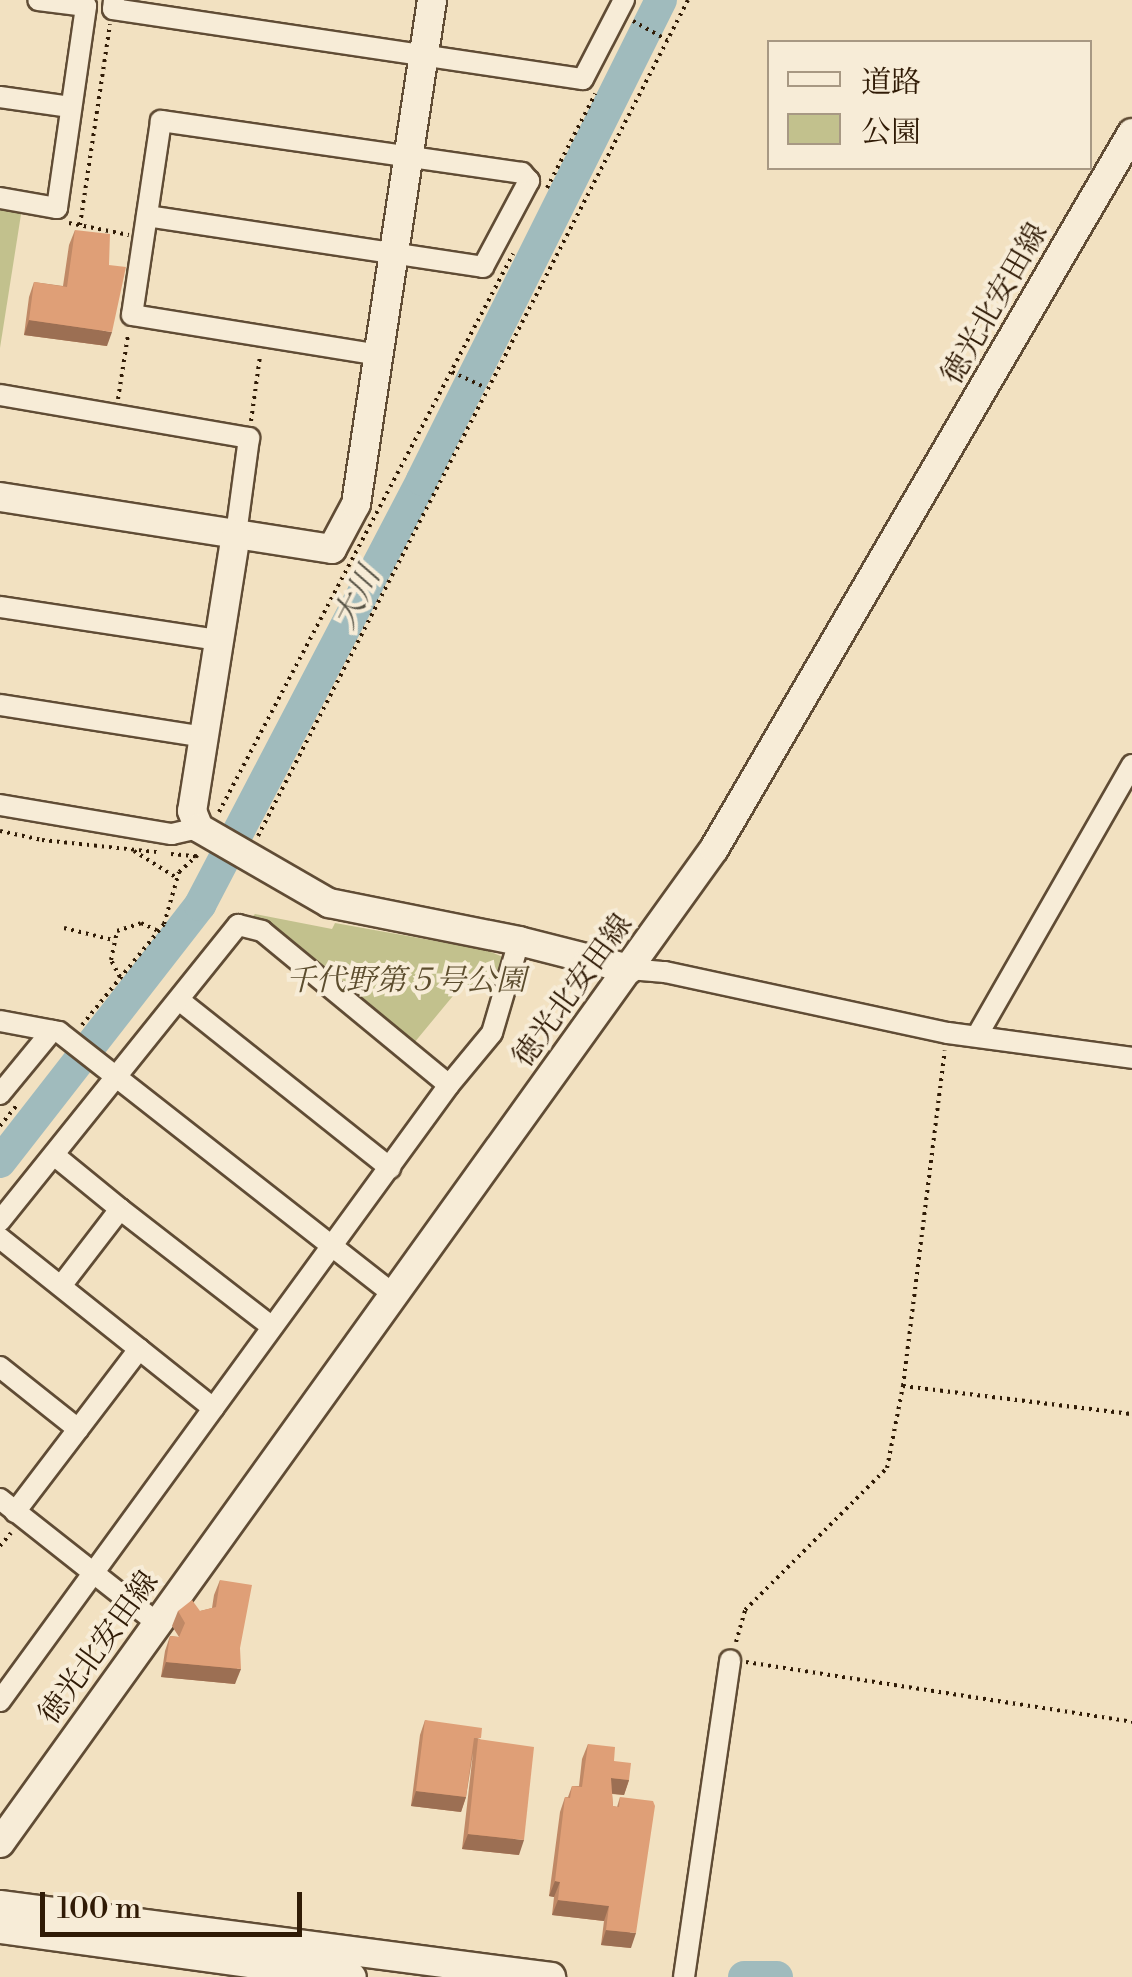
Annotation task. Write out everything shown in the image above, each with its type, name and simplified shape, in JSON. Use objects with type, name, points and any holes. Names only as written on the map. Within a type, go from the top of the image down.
[{"type":"street","points":[[0,198],[57,208],[86,6],[38,0]]},
{"type":"street","points":[[0,497],[332,549],[356,504],[397,253],[432,0]]},
{"type":"street","points":[[113,5],[583,79],[632,5]]},
{"type":"street","points":[[0,97],[70,107]]},
{"type":"street","points":[[145,227],[397,253],[483,267],[530,180],[522,172],[161,121],[145,227],[132,315],[380,355]]},
{"type":"street","name":"徳光北安田線","points":[[0,1843],[714,849],[1132,134]]},
{"type":"street","points":[[0,395],[249,438],[192,811],[218,845]]},
{"type":"street","points":[[0,607],[220,640]]},
{"type":"street","points":[[0,705],[204,738]]},
{"type":"street","points":[[978,1034],[1132,764]]},
{"type":"street","points":[[0,805],[218,845],[329,903],[519,941],[630,970],[665,972],[948,1033],[978,1034],[1132,1058]]},
{"type":"street","points":[[0,1221],[112,1074],[238,925],[262,931],[449,1085]]},
{"type":"street","points":[[0,1701],[449,1085],[492,1032],[519,941]]},
{"type":"street","points":[[178,1000],[390,1168]]},
{"type":"street","points":[[0,1021],[65,1038],[392,1293]]},
{"type":"street","points":[[0,1094],[65,1038]]},
{"type":"street","points":[[54,1155],[272,1326]]},
{"type":"street","points":[[61,1286],[120,1208]]},
{"type":"street","points":[[0,1238],[213,1408]]},
{"type":"street","points":[[139,1349],[78,1429],[8,1506],[157,1623]]},
{"type":"street","points":[[0,1367],[78,1429]]},
{"type":"street","points":[[684,1977],[730,1660]]},
{"type":"street","points":[[0,1905],[551,1977]]},
{"type":"street","points":[[0,1929],[352,1977]]},
{"type":"path","points":[[65,1038],[158,931],[177,878],[275,797],[688,0]]},
{"type":"path","points":[[80,225],[113,5]]},
{"type":"path","points":[[625,36],[632,5]]},
{"type":"path","points":[[635,21],[667,39]]},
{"type":"path","points":[[540,201],[600,84]]},
{"type":"path","points":[[64,222],[145,227]]},
{"type":"path","points":[[218,845],[514,252]]},
{"type":"path","points":[[116,414],[132,315]]},
{"type":"path","points":[[249,438],[263,336]]},
{"type":"path","points":[[453,372],[485,388]]},
{"type":"path","points":[[0,831],[131,850],[218,845]]},
{"type":"path","points":[[131,850],[177,878]]},
{"type":"path","points":[[120,978],[111,960],[113,940],[128,924],[152,925],[158,931]]},
{"type":"path","points":[[64,928],[113,940]]},
{"type":"path","points":[[948,1033],[903,1386],[887,1468],[745,1610],[730,1660],[1132,1722]]},
{"type":"path","points":[[0,1126],[23,1097]]},
{"type":"path","points":[[903,1386],[1132,1414]]},
{"type":"green space","points":[[0,204],[22,208],[0,348]]},
{"type":"green space","name":"千代野第５号公園","points":[[255,914],[332,929],[335,923],[486,950],[508,959],[499,991],[462,985],[414,1043],[251,918]]},
{"type":"building","points":[[75,230],[110,234],[109,265],[126,267],[112,332],[29,320],[34,282],[67,287]]},
{"type":"building","points":[[220,1580],[252,1585],[240,1648],[241,1669],[166,1662],[170,1636],[179,1637],[185,1623],[178,1611],[192,1600],[200,1611],[216,1607]]},
{"type":"building","points":[[425,1720],[482,1728],[481,1738],[474,1738],[466,1797],[416,1791]]},
{"type":"building","points":[[478,1739],[534,1747],[524,1840],[468,1834]]},
{"type":"building","points":[[588,1744],[615,1747],[614,1761],[631,1763],[629,1780],[611,1778],[613,1806],[619,1807],[620,1797],[653,1801],[655,1806],[636,1933],[606,1930],[609,1906],[558,1900],[560,1882],[555,1881],[565,1797],[570,1798],[572,1786],[582,1787]]},
{"type":"waterway","name":"大川","points":[[0,1162],[200,905],[422,480],[661,0]]},
{"type":"waterway","points":[[744,1977],[777,1977]]}]
